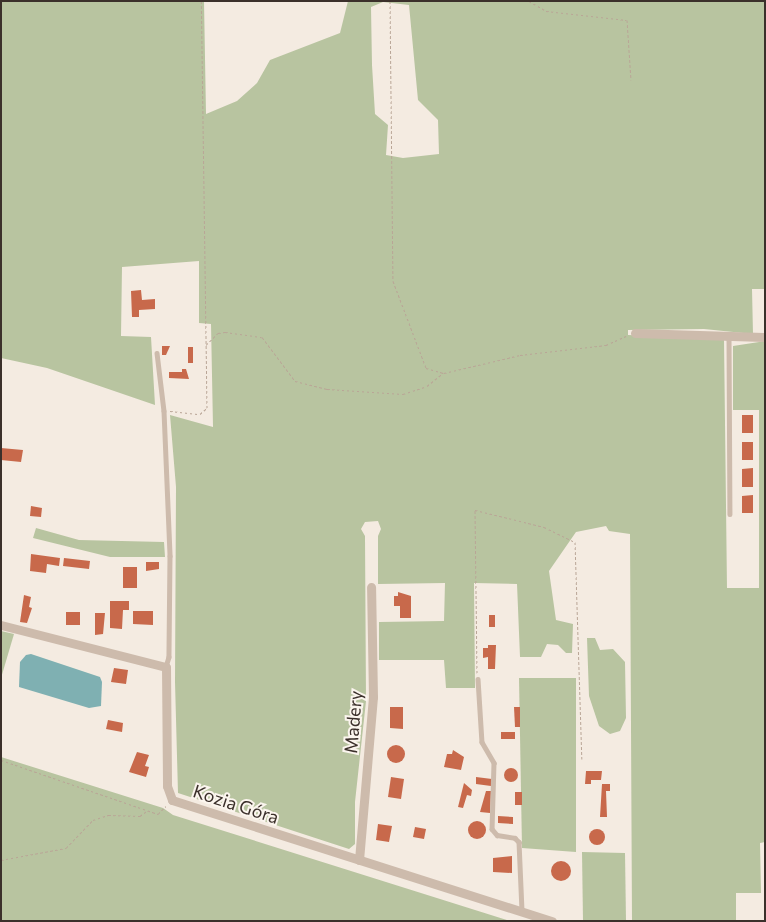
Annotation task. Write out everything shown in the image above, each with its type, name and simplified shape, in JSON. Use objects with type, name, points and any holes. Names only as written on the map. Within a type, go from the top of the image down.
[{"type":"street","points":[[634,333],[765,337]]},
{"type":"street","name":"Madery","points":[[359,860],[373,697],[371,587]]},
{"type":"street","points":[[1,625],[166,667]]},
{"type":"street","name":"Kozia Góra","points":[[166,667],[167,786],[172,800],[552,921]]},
{"type":"lane","points":[[728,336],[730,514]]},
{"type":"lane","points":[[157,353],[164,411],[170,556],[169,656],[166,667]]},
{"type":"lane","points":[[478,679],[482,742],[494,763],[492,829],[497,835],[515,838],[519,842],[522,911]]},
{"type":"path","points":[[164,411],[200,414],[205,412],[202,1]]},
{"type":"path","points":[[390,1],[393,281],[426,368],[444,373]]},
{"type":"path","points":[[529,1],[546,11],[627,20],[631,80]]},
{"type":"path","points":[[206,345],[218,333],[225,332],[262,337],[295,381],[328,389],[403,394],[426,386],[444,373],[520,354],[606,345],[634,333]]},
{"type":"path","points":[[478,679],[474,510],[544,527],[575,542],[582,759]]},
{"type":"path","points":[[1,760],[158,814],[172,800]]},
{"type":"path","points":[[1,860],[66,848],[93,820],[108,815],[140,816],[148,810]]},
{"type":"green space","points":[[1,1],[204,1],[206,114],[237,101],[257,83],[270,60],[340,33],[348,1],[765,1],[765,289],[752,289],[753,334],[704,329],[628,330],[628,335],[724,339],[727,588],[759,588],[759,410],[733,410],[733,346],[765,341],[765,842],[760,843],[761,893],[736,893],[736,921],[632,921],[630,534],[609,531],[606,526],[576,532],[549,571],[556,620],[573,624],[572,653],[566,653],[558,645],[547,644],[541,657],[520,657],[517,584],[474,583],[475,688],[446,688],[444,660],[379,660],[379,622],[444,621],[445,583],[378,584],[378,536],[381,529],[378,521],[365,522],[361,529],[365,536],[366,701],[355,802],[355,844],[349,849],[178,793],[175,682],[176,487],[170,415],[213,427],[211,324],[199,323],[199,261],[122,267],[121,336],[151,337],[155,405],[47,368],[1,358]],"holes":[[[383,2],[409,5],[418,100],[438,120],[439,154],[403,158],[386,155],[388,125],[375,114],[371,7]]]},
{"type":"green space","points":[[36,528],[79,540],[164,542],[165,557],[110,557],[33,538]]},
{"type":"green space","points":[[1,631],[14,634],[1,678]]},
{"type":"green space","points":[[587,638],[595,638],[600,650],[613,649],[625,662],[626,718],[620,731],[610,734],[599,726],[589,696]]},
{"type":"green space","points":[[519,678],[576,678],[576,852],[522,848]]},
{"type":"green space","points":[[1,757],[163,808],[173,815],[510,921],[1,921]]},
{"type":"green space","points":[[582,852],[625,853],[626,921],[583,921]]},
{"type":"water","points":[[31,654],[100,677],[102,682],[101,706],[89,708],[19,687],[20,662],[26,655]]},
{"type":"building","points":[[141,290],[142,300],[155,299],[155,309],[139,310],[139,317],[132,317],[131,291]]},
{"type":"building","points":[[162,346],[170,346],[166,355],[162,355]]},
{"type":"building","points":[[188,347],[193,347],[193,363],[188,363]]},
{"type":"building","points":[[182,369],[186,369],[189,379],[169,378],[169,372],[182,372]]},
{"type":"building","points":[[742,415],[753,415],[753,433],[742,433]]},
{"type":"building","points":[[742,442],[753,442],[753,460],[742,460]]},
{"type":"building","points":[[1,448],[23,450],[21,462],[1,460]]},
{"type":"building","points":[[753,468],[753,487],[742,487],[742,469]]},
{"type":"building","points":[[753,495],[753,513],[742,513],[742,496]]},
{"type":"building","points":[[31,506],[42,508],[41,517],[30,516]]},
{"type":"building","points":[[31,554],[60,558],[59,566],[47,564],[46,573],[30,571]]},
{"type":"building","points":[[64,558],[90,561],[89,569],[63,566]]},
{"type":"building","points":[[146,562],[159,562],[159,569],[146,571]]},
{"type":"building","points":[[123,567],[137,567],[137,588],[123,588]]},
{"type":"building","points":[[398,592],[411,596],[411,618],[400,618],[400,606],[394,606],[394,596],[398,596]]},
{"type":"building","points":[[24,595],[31,597],[29,607],[32,608],[27,623],[20,622]]},
{"type":"building","points":[[110,601],[129,601],[129,610],[123,610],[122,629],[110,628]]},
{"type":"building","points":[[133,611],[153,611],[153,625],[133,624]]},
{"type":"building","points":[[66,612],[80,612],[80,625],[66,625]]},
{"type":"building","points":[[95,613],[105,613],[103,634],[95,635]]},
{"type":"building","points":[[489,615],[495,615],[495,627],[489,627]]},
{"type":"building","points":[[488,645],[496,645],[495,669],[488,669],[488,657],[483,658],[483,648],[488,648]]},
{"type":"building","points":[[114,668],[128,670],[126,684],[111,682]]},
{"type":"building","points":[[390,707],[403,707],[403,729],[390,728]]},
{"type":"building","points":[[514,707],[520,707],[520,727],[515,727]]},
{"type":"building","points":[[108,720],[123,723],[122,732],[106,729]]},
{"type":"building","points":[[501,732],[515,732],[515,739],[501,739]]},
{"type":"building","points":[[392,745],[400,745],[405,750],[403,761],[392,763],[387,758],[387,750]]},
{"type":"building","points":[[453,750],[464,757],[461,770],[444,767],[447,754],[452,754]]},
{"type":"building","points":[[137,752],[149,755],[145,766],[149,767],[146,777],[129,772]]},
{"type":"building","points":[[508,768],[514,768],[518,775],[514,782],[508,782],[504,778],[504,772]]},
{"type":"building","points":[[586,771],[602,771],[601,780],[591,780],[591,784],[585,784]]},
{"type":"building","points":[[391,777],[404,779],[401,799],[388,797]]},
{"type":"building","points":[[476,777],[492,779],[491,786],[476,784]]},
{"type":"building","points":[[464,783],[472,790],[471,796],[467,795],[463,808],[458,807]]},
{"type":"building","points":[[602,784],[610,784],[610,791],[606,791],[607,817],[600,817]]},
{"type":"building","points":[[486,791],[491,791],[490,813],[480,812]]},
{"type":"building","points":[[515,792],[522,792],[522,805],[515,805]]},
{"type":"building","points":[[498,816],[513,817],[513,824],[498,823]]},
{"type":"building","points":[[477,821],[483,824],[486,830],[483,836],[477,839],[471,836],[468,830],[471,824]]},
{"type":"building","points":[[378,824],[392,826],[389,842],[376,840]]},
{"type":"building","points":[[415,827],[426,829],[424,839],[413,837]]},
{"type":"building","points":[[594,829],[600,829],[605,834],[603,843],[594,845],[589,840],[589,834]]},
{"type":"building","points":[[512,856],[512,873],[493,872],[493,858]]},
{"type":"building","points":[[561,861],[568,864],[571,871],[568,878],[561,881],[554,878],[551,871],[554,864]]}]
